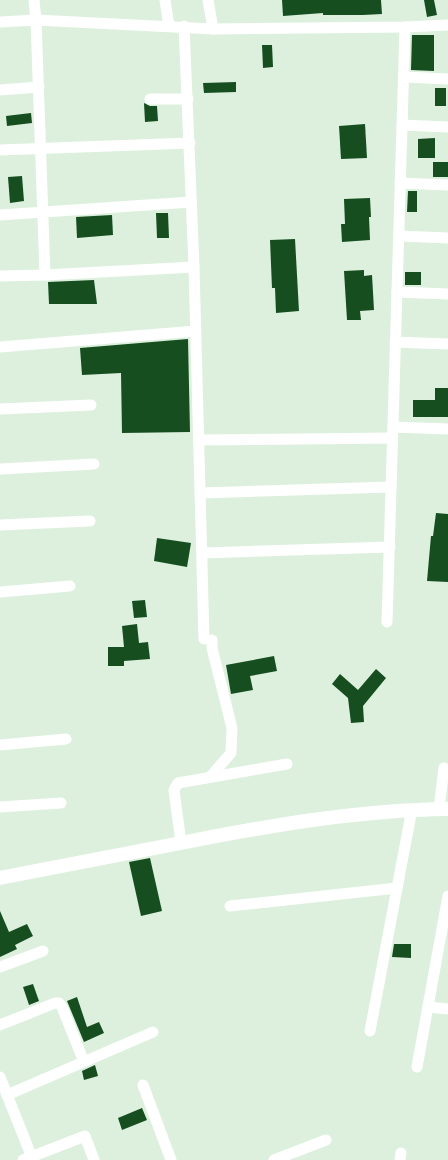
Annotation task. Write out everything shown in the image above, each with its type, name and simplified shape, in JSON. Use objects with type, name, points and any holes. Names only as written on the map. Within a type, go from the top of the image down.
[{"type":"street","points":[[34,0],[42,148],[45,275]]},
{"type":"street","points":[[165,0],[169,26]]},
{"type":"street","points":[[208,0],[213,29]]},
{"type":"street","points":[[0,22],[36,20],[184,26],[213,29],[448,25]]},
{"type":"street","points":[[184,26],[190,143],[202,552],[208,639],[212,648],[232,728],[231,753],[210,777]]},
{"type":"street","points":[[387,622],[405,27]]},
{"type":"street","points":[[404,78],[448,79]]},
{"type":"street","points":[[0,90],[39,87]]},
{"type":"street","points":[[150,99],[188,99]]},
{"type":"street","points":[[402,125],[448,127]]},
{"type":"street","points":[[0,150],[190,143]]},
{"type":"street","points":[[400,183],[448,185]]},
{"type":"street","points":[[0,215],[191,202]]},
{"type":"street","points":[[399,236],[448,238]]},
{"type":"street","points":[[0,276],[194,267]]},
{"type":"street","points":[[397,292],[448,294]]},
{"type":"street","points":[[0,347],[196,331]]},
{"type":"street","points":[[395,342],[448,344]]},
{"type":"street","points":[[0,408],[91,405]]},
{"type":"street","points":[[393,426],[448,429]]},
{"type":"street","points":[[199,440],[392,438]]},
{"type":"street","points":[[0,469],[94,464]]},
{"type":"street","points":[[201,493],[391,487]]},
{"type":"street","points":[[0,525],[90,521]]},
{"type":"street","points":[[202,552],[390,547]]},
{"type":"street","points":[[0,592],[70,586]]},
{"type":"street","points":[[0,745],[66,738]]},
{"type":"street","points":[[181,843],[174,790],[178,783],[287,764]]},
{"type":"street","points":[[0,878],[321,818],[412,809],[443,809],[444,768]]},
{"type":"street","points":[[0,807],[61,803]]},
{"type":"street","points":[[370,1031],[412,809]]},
{"type":"street","points":[[230,906],[397,888]]},
{"type":"street","points":[[417,1067],[448,896]]},
{"type":"street","points":[[0,967],[43,951]]},
{"type":"street","points":[[0,1025],[55,1003],[59,1004],[62,1007],[84,1062]]},
{"type":"street","points":[[428,1007],[448,1009]]},
{"type":"street","points":[[6,1102],[84,1062],[153,1032]]},
{"type":"street","points":[[0,1077],[6,1102],[29,1159],[85,1136],[94,1160]]},
{"type":"street","points":[[143,1085],[171,1160]]},
{"type":"street","points":[[274,1160],[326,1140]]},
{"type":"building","points":[[282,0],[381,0],[382,14],[323,15],[323,13],[283,16]]},
{"type":"building","points":[[424,0],[434,0],[437,15],[427,17]]},
{"type":"building","points":[[412,35],[434,35],[434,71],[411,70]]},
{"type":"building","points":[[262,45],[272,45],[273,67],[263,68]]},
{"type":"building","points":[[236,82],[236,92],[204,93],[203,83]]},
{"type":"building","points":[[435,88],[446,88],[446,106],[435,106]]},
{"type":"building","points":[[144,103],[150,106],[157,106],[158,121],[145,122]]},
{"type":"building","points":[[31,113],[32,123],[7,126],[6,116]]},
{"type":"building","points":[[365,124],[367,158],[341,159],[339,126]]},
{"type":"building","points":[[435,138],[435,158],[418,158],[418,139]]},
{"type":"building","points":[[433,162],[448,162],[448,177],[433,177]]},
{"type":"building","points":[[22,176],[24,201],[10,203],[8,177]]},
{"type":"building","points":[[408,191],[417,191],[417,212],[407,212]]},
{"type":"building","points":[[370,198],[370,240],[342,242],[341,224],[345,224],[344,199]]},
{"type":"building","points":[[156,213],[168,213],[169,238],[157,238]]},
{"type":"building","points":[[112,215],[113,235],[77,238],[76,217]]},
{"type":"building","points":[[295,239],[299,311],[276,313],[275,288],[272,288],[270,240]]},
{"type":"building","points":[[364,270],[364,276],[372,275],[374,310],[360,311],[361,320],[347,320],[344,271]]},
{"type":"building","points":[[405,272],[421,272],[421,285],[405,285]]},
{"type":"building","points":[[94,280],[97,304],[49,304],[48,282]]},
{"type":"building","points":[[188,339],[190,432],[122,433],[121,373],[82,375],[80,348]]},
{"type":"building","points":[[435,388],[448,388],[448,417],[413,417],[413,400],[435,400]]},
{"type":"building","points":[[436,513],[448,514],[448,582],[427,581],[431,536],[433,536]]},
{"type":"building","points":[[157,538],[191,543],[187,567],[154,561]]},
{"type":"building","points":[[145,600],[147,617],[134,618],[132,601]]},
{"type":"building","points":[[137,624],[139,643],[148,642],[150,659],[124,661],[124,666],[108,666],[108,647],[124,647],[122,626]]},
{"type":"building","points":[[274,656],[277,671],[250,676],[253,690],[231,694],[226,665]]},
{"type":"building","points":[[376,669],[386,678],[363,706],[364,722],[351,723],[348,698],[332,684],[340,674],[358,690]]},
{"type":"building","points":[[150,858],[162,911],[141,916],[129,862]]},
{"type":"building","points":[[0,911],[9,932],[27,924],[33,936],[15,945],[17,949],[0,957]]},
{"type":"building","points":[[394,944],[411,944],[411,958],[392,957]]},
{"type":"building","points":[[33,984],[39,1001],[29,1005],[23,987]]},
{"type":"building","points":[[77,997],[87,1027],[99,1022],[104,1033],[84,1042],[67,1001]]},
{"type":"building","points":[[95,1065],[98,1076],[84,1080],[82,1071]]},
{"type":"building","points":[[142,1108],[147,1120],[122,1130],[118,1118]]}]
